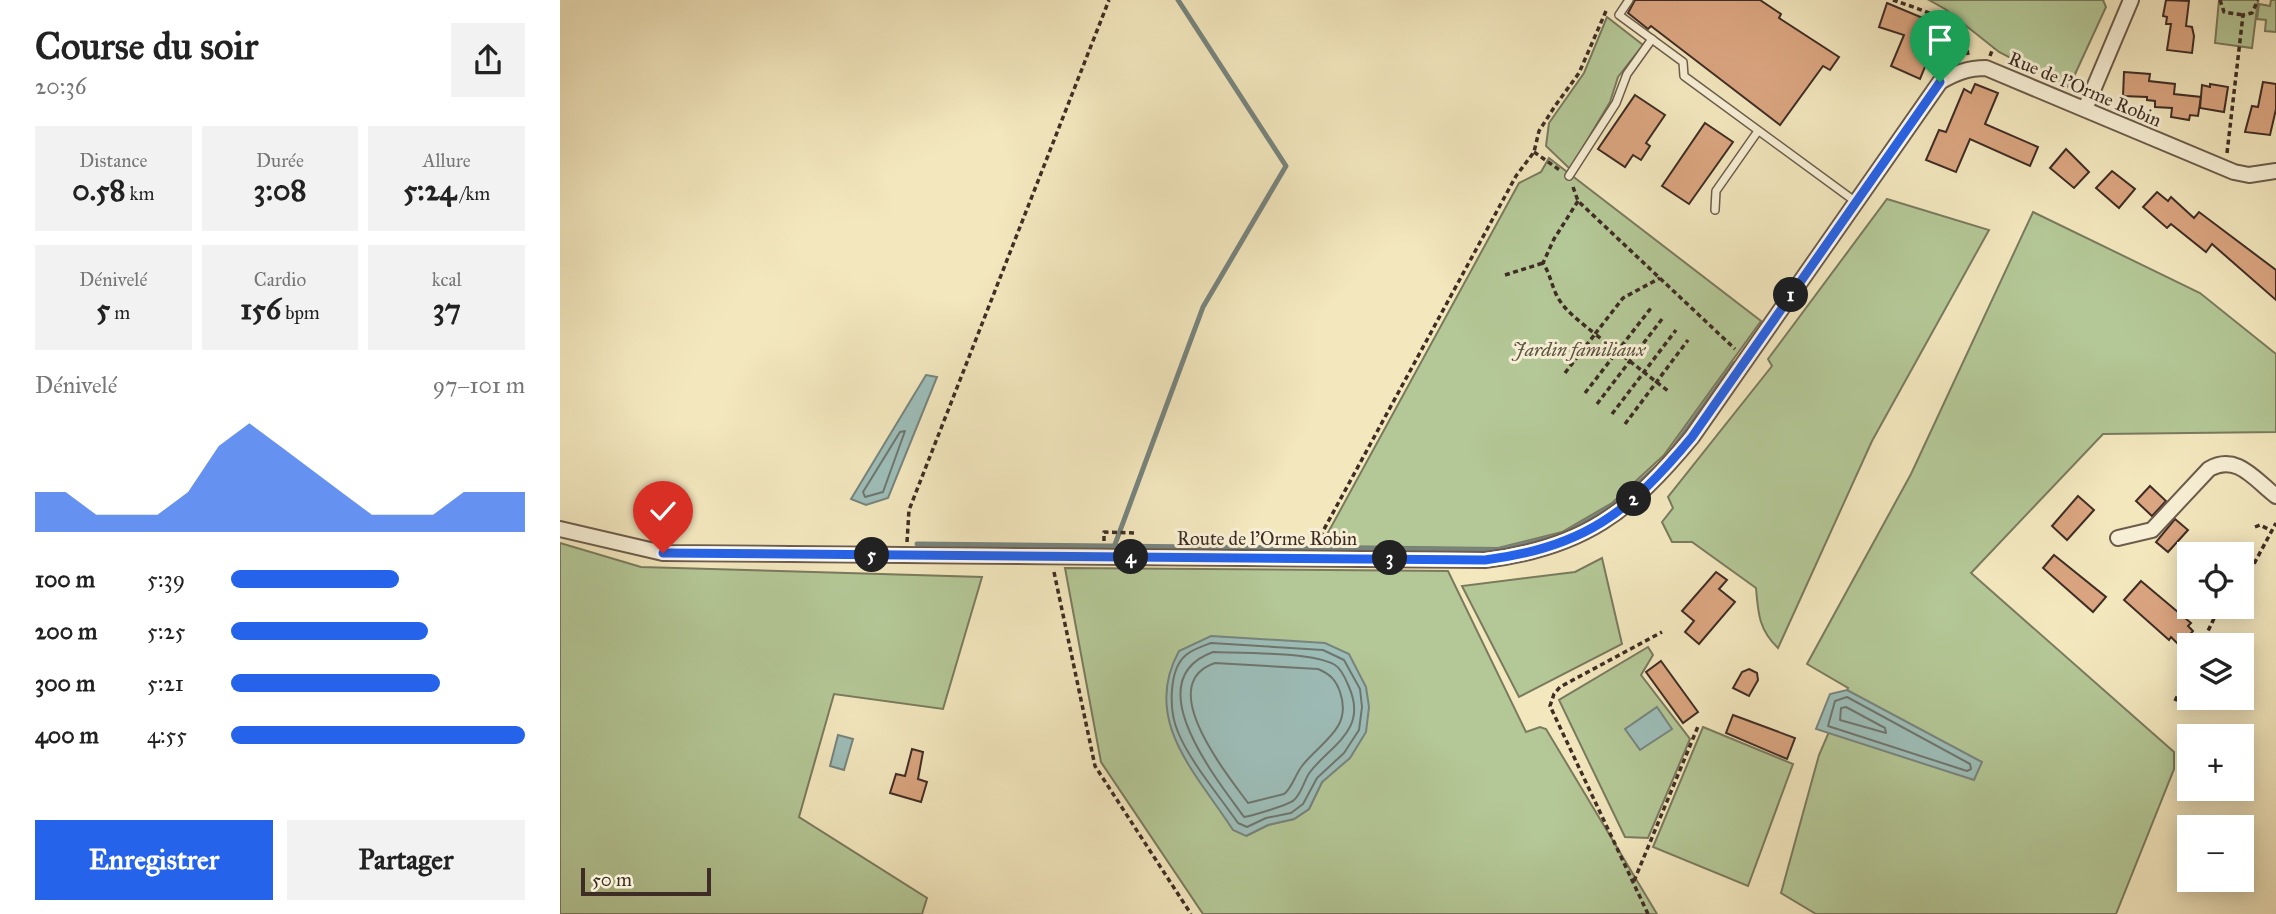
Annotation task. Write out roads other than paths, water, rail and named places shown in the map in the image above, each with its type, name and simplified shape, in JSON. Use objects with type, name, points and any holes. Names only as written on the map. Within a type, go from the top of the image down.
[{"type":"street","points":[[2085,109],[2131,0]]},
{"type":"street","name":"Rue de l'Orme Robin","points":[[1856,202],[1940,82],[1970,68],[1986,68],[2225,168],[2249,175],[2276,171]]},
{"type":"street","name":"Route de l'Orme Robin","points":[[560,529],[663,553],[1485,560],[1520,556],[1570,541],[1617,514],[1657,479],[1692,437],[1856,202]]},
{"type":"street","points":[[2118,538],[2152,530],[2209,469],[2219,463],[2232,463],[2245,469],[2276,496]]},
{"type":"lane","points":[[1629,0],[1619,15],[1683,62],[1684,76],[1856,202]]},
{"type":"lane","points":[[1569,176],[1616,103],[1627,74],[1652,39]]},
{"type":"lane","points":[[1715,210],[1716,191],[1758,131]]},
{"type":"water","points":[[926,375],[937,377],[888,498],[866,505],[851,499]]},
{"type":"water","points":[[1211,636],[1325,643],[1349,654],[1366,687],[1369,707],[1366,732],[1350,758],[1322,782],[1309,809],[1294,819],[1268,825],[1246,836],[1233,830],[1204,788],[1178,745],[1170,723],[1166,700],[1169,676],[1179,651]]},
{"type":"water","points":[[1847,690],[1982,762],[1974,780],[1816,729],[1830,694]]},
{"type":"water","points":[[1657,707],[1672,729],[1640,750],[1625,729]]},
{"type":"water","points":[[838,735],[853,739],[844,770],[830,766]]},
{"type":"waterway","points":[[1114,547],[1203,307],[1286,166],[1178,0]]},
{"type":"waterway","points":[[1670,453],[1734,364]]},
{"type":"waterway","points":[[917,544],[1499,550],[1563,535],[1614,505],[1659,465]]},
{"type":"park label","name":"Jardin familiaux","points":[[1579,349]]}]
